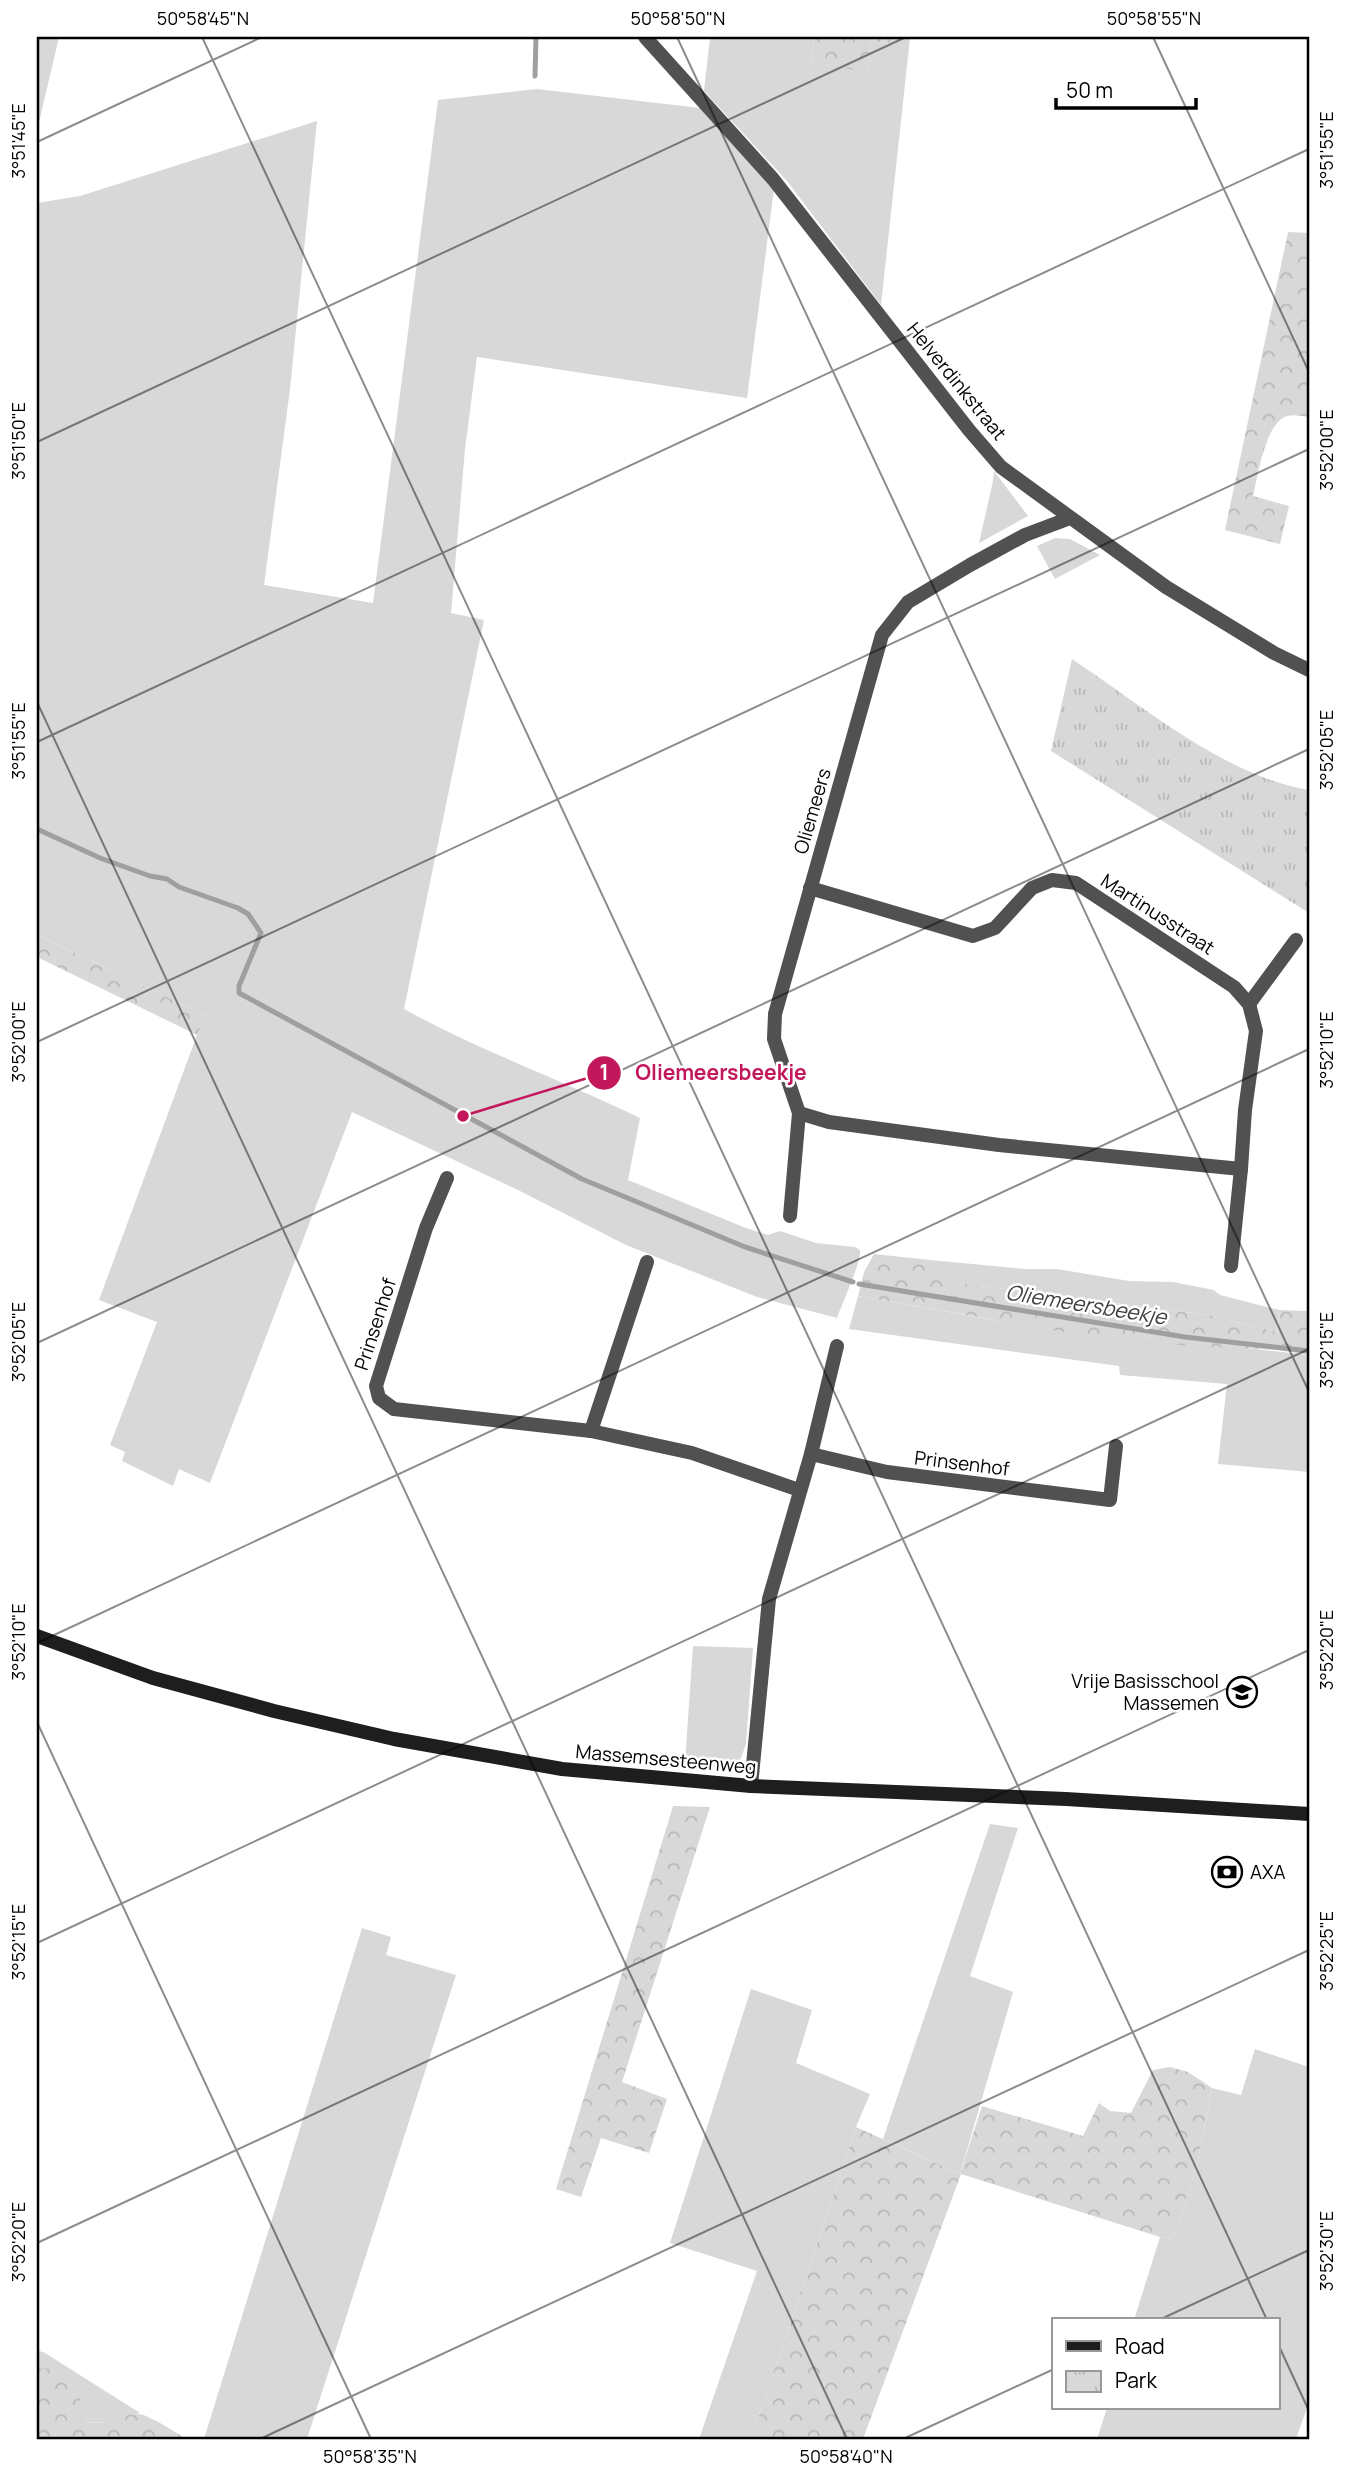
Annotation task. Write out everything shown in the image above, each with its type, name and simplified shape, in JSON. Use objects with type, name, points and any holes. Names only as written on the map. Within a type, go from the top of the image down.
[{"type":"main road","name":"Massemsesteenweg","points":[[37,1636],[153,1678],[274,1711],[394,1739],[562,1769],[751,1786],[1052,1799],[1309,1814]]},
{"type":"street","name":"Helverdinkstraat","points":[[645,37],[773,179],[969,430],[1002,467],[1166,587],[1274,653],[1309,670]]},
{"type":"street","name":"Oliemeers","points":[[790,1216],[799,1113],[774,1039],[775,1014],[882,635],[908,602],[1014,541],[1070,518]]},
{"type":"street","name":"Martinusstraat","points":[[810,888],[973,936],[995,928],[1032,888],[1052,880],[1076,883],[1234,987],[1249,1004]]},
{"type":"street","points":[[1231,1266],[1245,1110],[1256,1031],[1249,1004],[1296,940]]},
{"type":"street","points":[[799,1113],[829,1122],[999,1146],[1241,1169]]},
{"type":"street","name":"Prinsenhof","points":[[447,1178],[426,1228],[376,1386],[379,1398],[394,1409],[591,1431],[692,1453],[799,1490]]},
{"type":"street","points":[[591,1431],[647,1262]]},
{"type":"street","points":[[751,1786],[769,1599],[837,1346]]},
{"type":"street","name":"Prinsenhof","points":[[810,1454],[887,1472],[1110,1500],[1116,1446]]},
{"type":"green space","points":[[37,37],[59,37],[37,131]]},
{"type":"green space","points":[[710,37],[814,37],[811,63],[867,71],[871,41],[909,47],[881,305],[787,181],[704,91]]},
{"type":"green space","points":[[814,37],[910,37],[909,47],[871,41],[867,72],[811,63]]},
{"type":"green space","points":[[537,89],[700,108],[774,189],[747,398],[477,357],[465,449],[451,613],[484,620],[404,1009],[640,1118],[628,1180],[768,1235],[780,1231],[816,1243],[855,1247],[860,1250],[858,1263],[837,1318],[757,1297],[626,1245],[518,1190],[352,1112],[210,1483],[179,1469],[173,1486],[122,1461],[125,1452],[110,1445],[157,1322],[99,1300],[197,1035],[207,1016],[37,935],[37,203],[80,196],[317,121],[290,389],[264,585],[373,603],[438,100]]},
{"type":"green space","points":[[1288,232],[1309,233],[1309,417],[1287,416],[1273,429],[1264,451],[1253,496],[1289,506],[1280,544],[1225,530]]},
{"type":"green space","points":[[994,471],[1028,516],[979,543],[993,481]]},
{"type":"green space","points":[[1055,538],[1070,539],[1100,555],[1055,579],[1037,546]]},
{"type":"green space","points":[[1072,659],[1216,755],[1278,783],[1309,790],[1309,913],[1051,751]]},
{"type":"green space","points":[[37,935],[207,1016],[197,1035],[37,957]]},
{"type":"green space","points":[[874,1254],[930,1260],[957,1283],[1209,1315],[1277,1332],[1277,1335],[1279,1310],[1309,1311],[1309,1355],[1277,1350],[1121,1342],[858,1296],[864,1272]]},
{"type":"green space","points":[[930,1260],[1025,1269],[1057,1269],[1129,1281],[1173,1282],[1214,1290],[1220,1295],[1279,1310],[1277,1332],[1209,1315],[956,1283]]},
{"type":"green space","points":[[858,1296],[994,1320],[1309,1355],[1309,1472],[1218,1464],[1227,1384],[1120,1375],[1119,1366],[849,1329]]},
{"type":"green space","points":[[693,1646],[753,1648],[746,1744],[739,1763],[728,1769],[685,1763]]},
{"type":"green space","points":[[673,1806],[710,1807],[622,2082],[667,2099],[649,2153],[601,2138],[581,2197],[556,2189]]},
{"type":"green space","points":[[990,1824],[1018,1828],[970,1976],[1013,1992],[960,2174],[883,2139]]},
{"type":"green space","points":[[362,1928],[391,1937],[386,1955],[456,1975],[307,2439],[204,2439]]},
{"type":"green space","points":[[751,1989],[812,2010],[796,2063],[870,2094],[856,2127],[751,2439],[699,2439],[757,2271],[670,2243]]},
{"type":"green space","points":[[1255,2049],[1309,2067],[1309,2402],[1296,2439],[1097,2439],[1106,2410],[1280,2410],[1280,2318],[1135,2318],[1160,2237],[1173,2239],[1197,2165],[1212,2088],[1241,2095]]},
{"type":"green space","points":[[1170,2067],[1188,2072],[1212,2088],[1197,2165],[1173,2239],[961,2174],[863,2439],[751,2439],[856,2127],[960,2174],[982,2106],[1083,2136],[1099,2103],[1110,2111],[1131,2113],[1153,2070]]},
{"type":"green space","points":[[37,2350],[140,2413],[106,2421],[87,2422],[80,2405],[42,2368],[37,2368]]},
{"type":"green space","points":[[37,2368],[51,2369],[69,2377],[87,2422],[137,2414],[154,2420],[187,2439],[37,2439]]},
{"type":"waterway","points":[[535,76],[536,37]]},
{"type":"waterway","name":"Oliemeersbeekje","points":[[37,829],[100,858],[150,876],[167,879],[179,887],[248,914],[261,933],[239,986],[239,993],[582,1179],[745,1247],[853,1282]]},
{"type":"waterway","name":"Oliemeersbeekje","points":[[859,1284],[1185,1337],[1309,1351]]},
{"type":"place","name":"Oliemeersbeekje","points":[[463,1116]]},
{"type":"place","name":"Vrije Basisschool Massemen","points":[[1242,1692]]},
{"type":"place","name":"AXA","points":[[1227,1872]]}]
